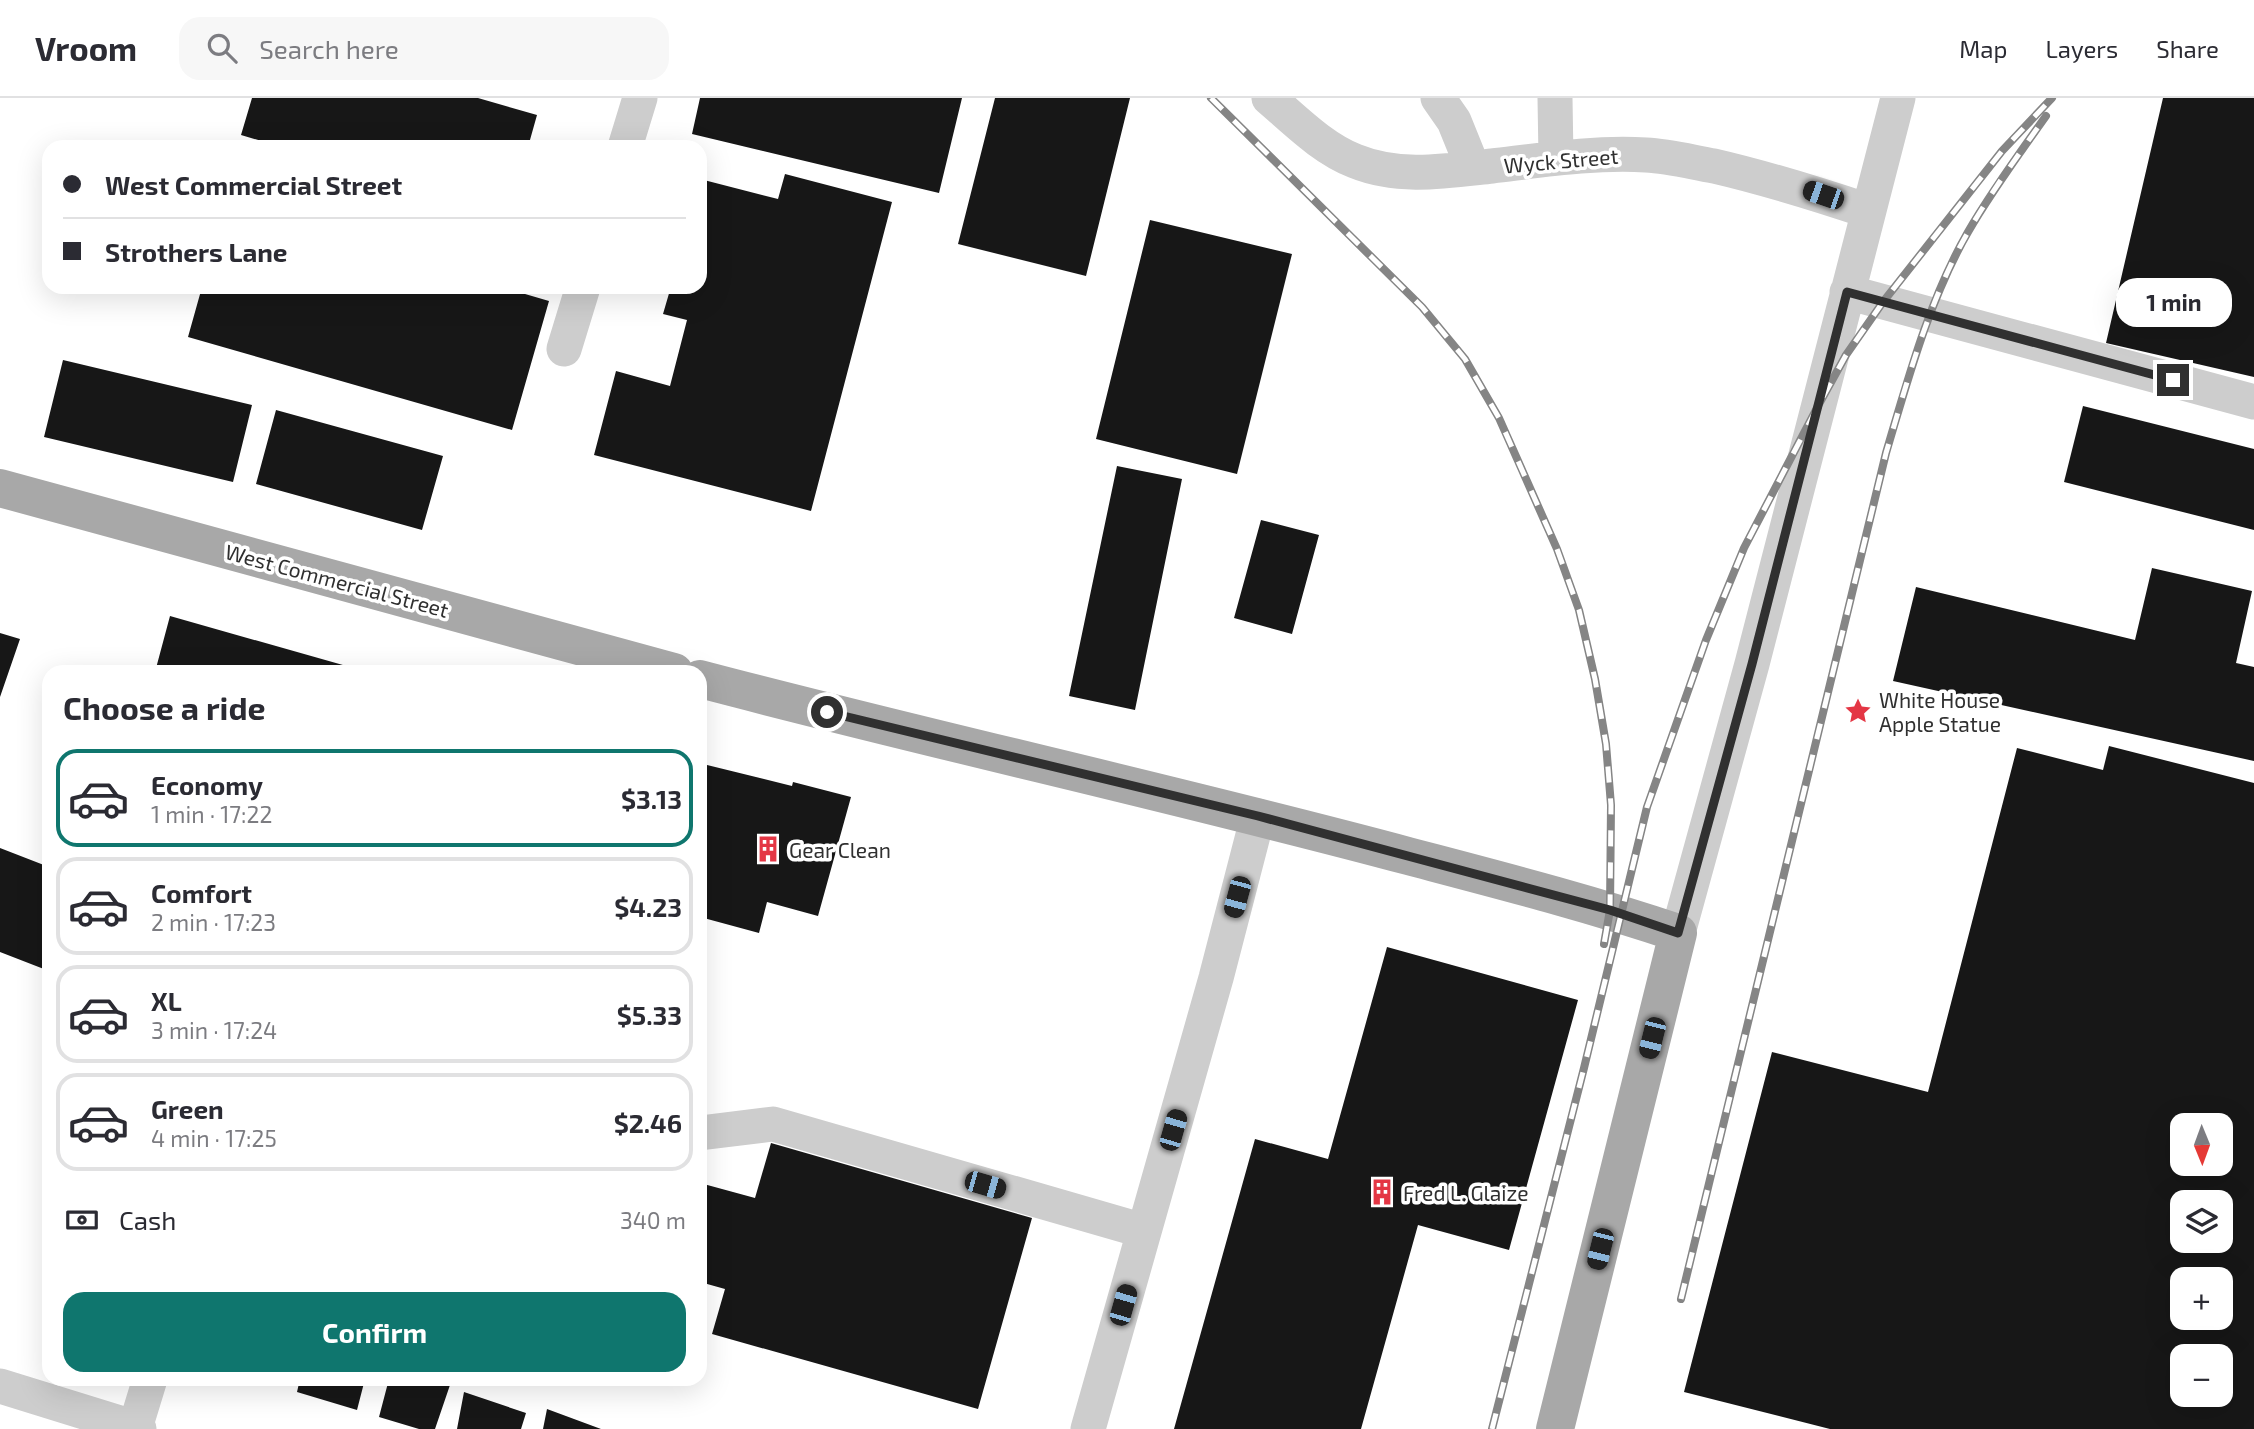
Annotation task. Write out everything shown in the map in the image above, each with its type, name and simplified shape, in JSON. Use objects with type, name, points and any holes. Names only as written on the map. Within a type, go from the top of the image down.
[{"type":"main road","name":"West Commercial Street","points":[[0,488],[648,665]]},
{"type":"main road","points":[[707,681],[1258,816],[1610,910],[1678,933],[1555,1429]]},
{"type":"street","points":[[627,140],[640,98]]},
{"type":"street","name":"Wyck Street","points":[[1269,98],[1326,146],[1354,161],[1383,170],[1413,173],[1594,154],[1647,155],[1676,158],[1800,188],[1868,211]]},
{"type":"street","points":[[1438,98],[1454,121],[1473,168]]},
{"type":"street","points":[[1555,98],[1556,159]]},
{"type":"street","points":[[1678,933],[1752,664],[1898,98]]},
{"type":"street","points":[[1847,292],[2254,402]]},
{"type":"street","points":[[564,349],[581,294]]},
{"type":"street","points":[[1088,1429],[1216,978],[1258,816]]},
{"type":"street","points":[[707,1132],[773,1124],[1144,1231]]},
{"type":"street","points":[[0,1386],[136,1428],[148,1386]]},
{"type":"building","points":[[252,98],[478,98],[537,115],[530,140],[258,140],[241,135]]},
{"type":"building","points":[[700,98],[962,98],[939,193],[692,134]]},
{"type":"building","points":[[995,98],[1130,98],[1086,276],[958,244]]},
{"type":"building","points":[[2163,98],[2254,98],[2254,377],[2106,343]]},
{"type":"building","points":[[785,174],[892,202],[811,511],[594,455],[616,371],[670,386],[687,320],[663,314],[669,294],[707,294],[707,181],[778,199]]},
{"type":"building","points":[[1150,220],[1292,254],[1237,474],[1096,439]]},
{"type":"building","points":[[200,294],[525,294],[549,301],[512,430],[188,337]]},
{"type":"building","points":[[63,360],[252,405],[233,482],[44,437]]},
{"type":"building","points":[[2083,406],[2254,449],[2254,530],[2064,482]]},
{"type":"building","points":[[276,410],[443,456],[422,530],[256,484]]},
{"type":"building","points":[[1117,466],[1182,479],[1135,710],[1069,696]]},
{"type":"building","points":[[1261,520],[1319,535],[1292,634],[1234,618]]},
{"type":"building","points":[[2152,568],[2252,591],[2236,663],[2254,667],[2254,761],[1893,681],[1916,587],[2135,640]]},
{"type":"building","points":[[170,616],[343,665],[157,665]]},
{"type":"building","points":[[0,633],[20,639],[0,697]]},
{"type":"building","points":[[2109,746],[2254,783],[2254,1429],[1830,1429],[1684,1392],[1772,1052],[1928,1092],[2017,748],[2103,770]]},
{"type":"building","name":"Gear Clean","points":[[707,765],[851,797],[818,916],[767,902],[759,933],[707,919]]},
{"type":"building","points":[[0,848],[42,864],[42,968],[0,952]]},
{"type":"building","name":"Fred L. Glaize","points":[[1387,947],[1578,1000],[1509,1250],[1418,1225],[1361,1429],[1174,1429],[1255,1139],[1328,1159]]},
{"type":"building","points":[[771,1143],[1032,1218],[978,1409],[712,1334],[725,1289],[707,1284],[707,1185],[755,1198]]},
{"type":"building","points":[[298,1386],[363,1386],[357,1410],[297,1392]]},
{"type":"building","points":[[387,1386],[450,1386],[435,1429],[419,1429],[379,1417]]},
{"type":"building","points":[[464,1392],[526,1413],[521,1429],[457,1429]]},
{"type":"building","points":[[547,1409],[601,1429],[543,1429]]},
{"type":"railway","points":[[1211,98],[1422,307],[1465,359],[1499,418],[1557,549],[1579,610],[1595,679],[1606,744],[1611,805],[1610,910],[1604,944]]},
{"type":"railway","points":[[1492,1429],[1647,807],[1706,640],[1744,548],[1846,355],[1883,302],[2002,151],[2052,98]]},
{"type":"railway","points":[[1681,1299],[1886,453],[1911,368],[1954,258],[1996,188],[2046,116]]},
{"type":"place","name":"White House Apple Statue","points":[[1858,711]]},
{"type":"place","name":"Gear Clean","points":[[768,849]]},
{"type":"place","name":"Fred L. Glaize","points":[[1382,1192]]},
{"type":"route","points":[[827,712],[1258,816],[1610,910],[1678,933],[1752,664],[1847,292],[2173,380]]}]
